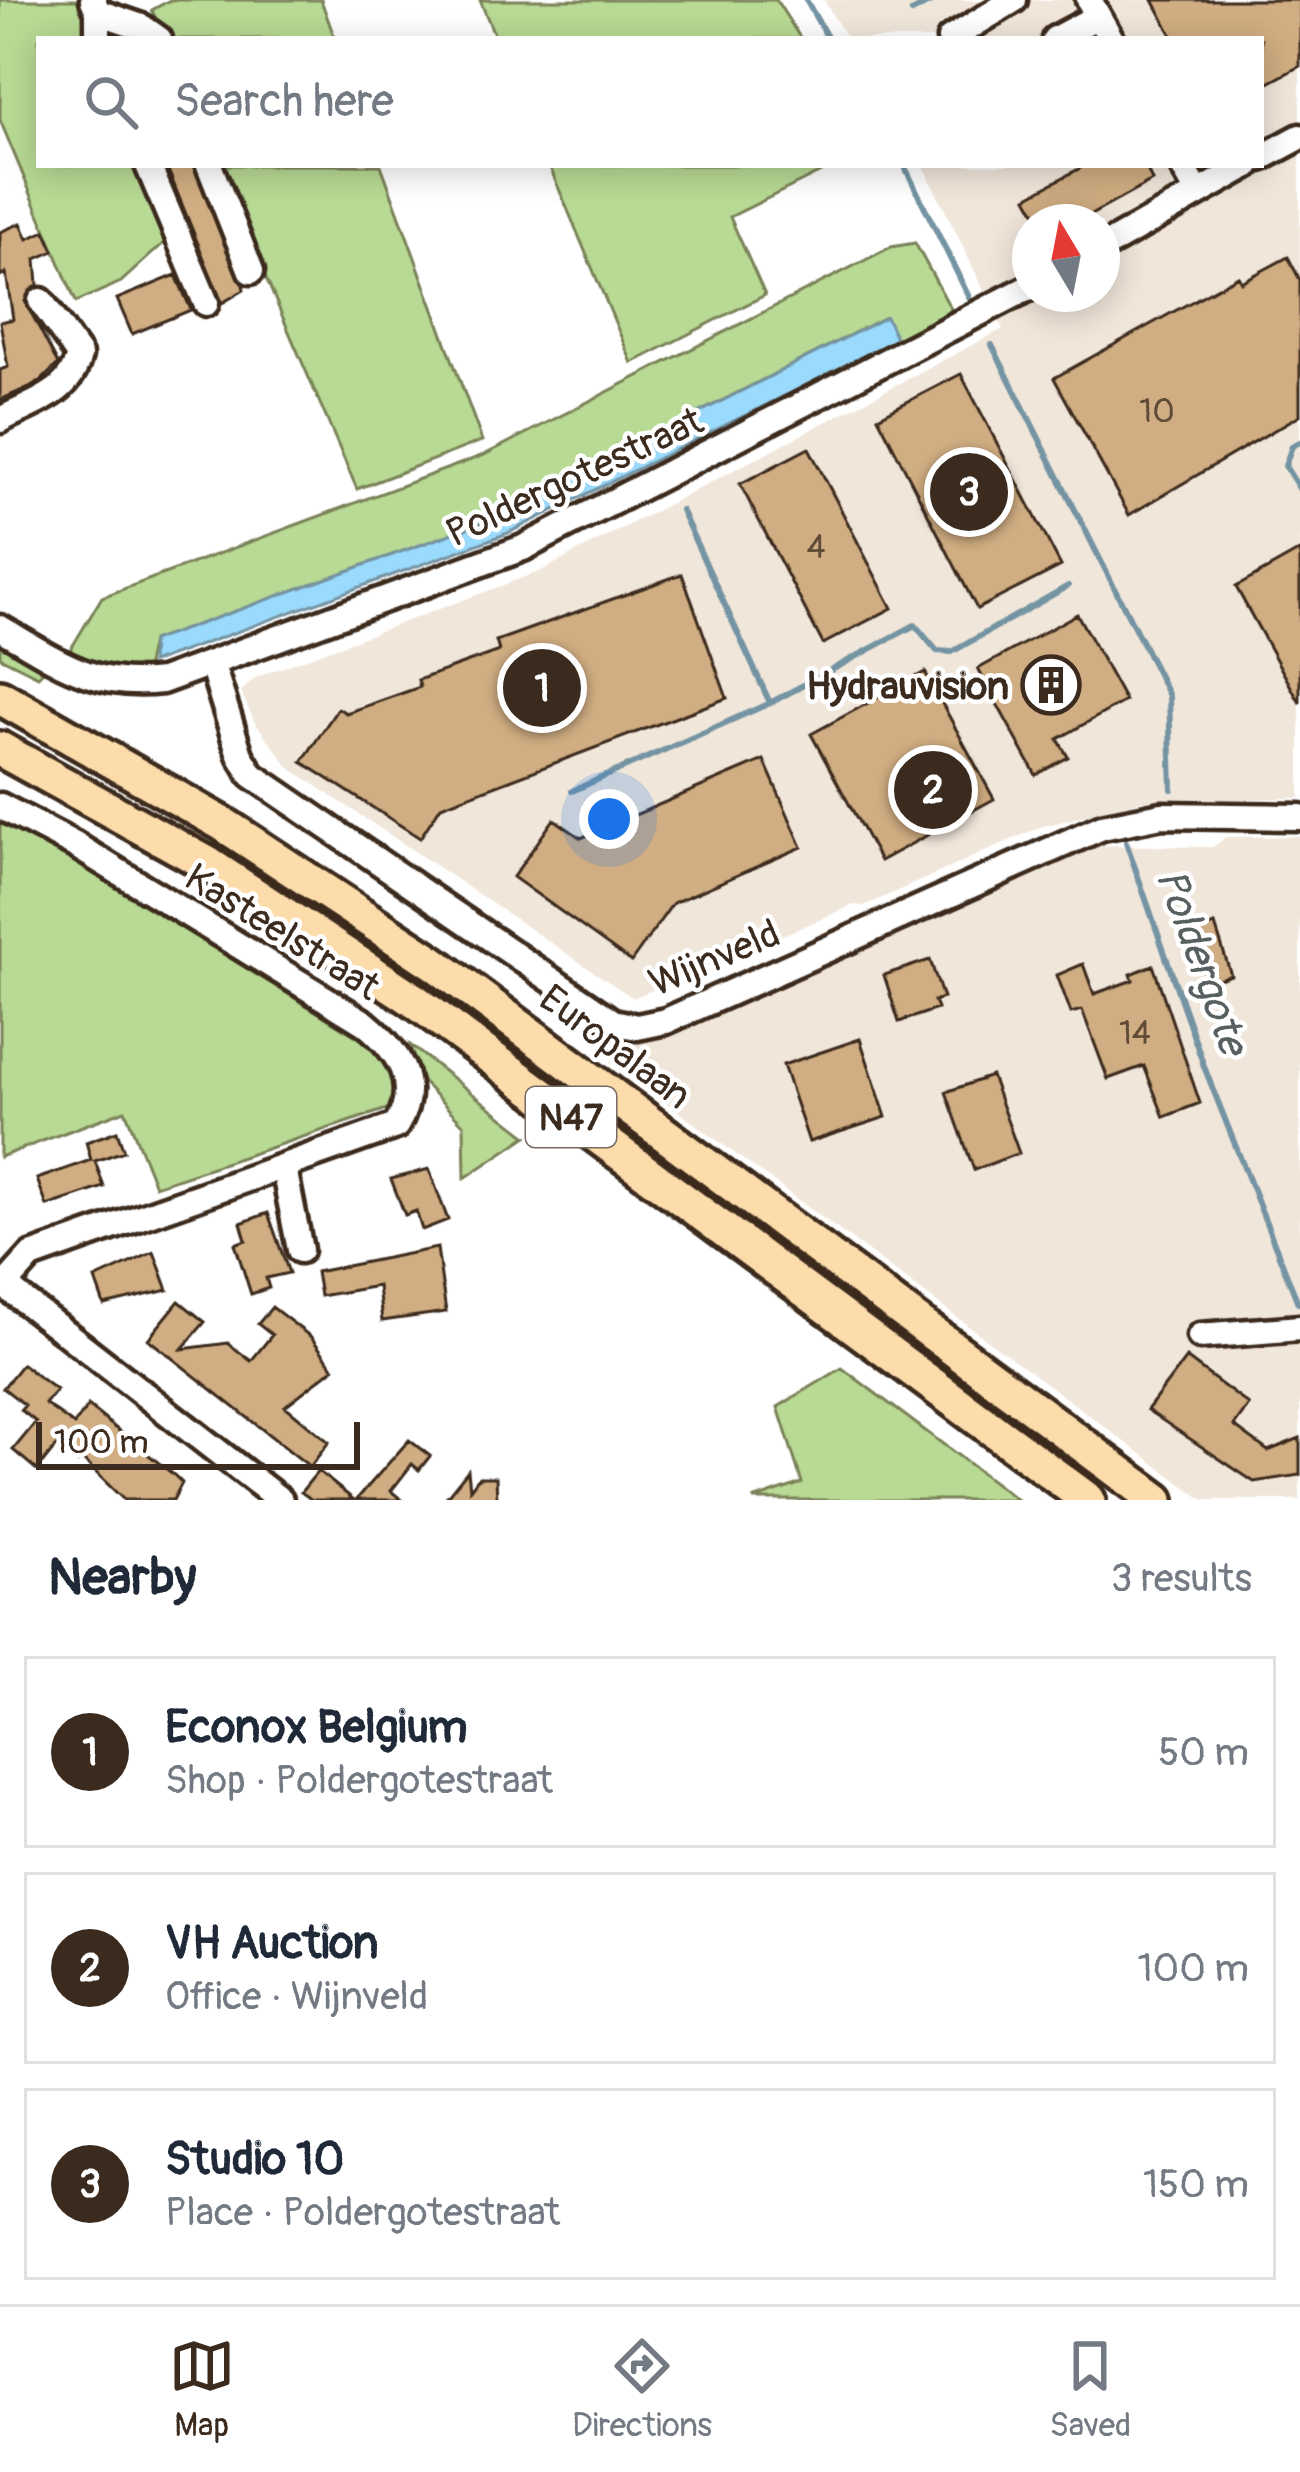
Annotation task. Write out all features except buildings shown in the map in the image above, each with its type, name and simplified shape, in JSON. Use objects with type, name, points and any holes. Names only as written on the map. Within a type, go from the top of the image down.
[{"type":"highway","name":"Europalaan","points":[[0,697],[223,824],[434,963],[1157,1500]]},
{"type":"highway","name":"N47","points":[[0,749],[151,830],[411,998],[1088,1500]]},
{"type":"street","points":[[955,36],[1013,0]]},
{"type":"street","points":[[98,36],[95,6],[155,36]]},
{"type":"street","points":[[1059,36],[1093,8],[1109,36]]},
{"type":"street","points":[[1264,156],[1300,136]]},
{"type":"street","points":[[149,168],[206,303]]},
{"type":"street","points":[[210,168],[251,271]]},
{"type":"street","points":[[1184,168],[1198,194]]},
{"type":"street","points":[[1120,238],[1243,168]]},
{"type":"street","name":"Poldergotestraat","points":[[0,628],[112,684],[162,681],[523,548],[1012,296]]},
{"type":"street","points":[[0,420],[66,387],[80,356],[41,301]]},
{"type":"street","name":"Wijnveld","points":[[212,664],[239,755],[253,775],[472,921],[590,1008],[613,1022],[637,1027],[666,1021],[1102,827],[1162,815],[1300,817]]},
{"type":"street","name":"Kasteelstraat","points":[[0,806],[75,845],[386,1040],[407,1078],[407,1101],[396,1126],[31,1256],[5,1293]]},
{"type":"street","points":[[284,1168],[300,1250]]},
{"type":"street","points":[[5,1293],[280,1500]]},
{"type":"street","points":[[1201,1336],[1300,1328]]},
{"type":"shaded area","points":[[824,0],[1300,0],[1300,798],[1141,801],[1040,827],[864,906],[854,905],[633,998],[290,768],[254,721],[241,692],[256,677],[541,571],[1003,329],[924,168],[1264,168],[1264,36],[845,36]]},
{"type":"shaded area","points":[[1300,836],[1300,1500],[1204,1500],[610,1061],[633,1037],[1095,845],[1213,847],[1226,837]]},
{"type":"green space","points":[[0,0],[82,0],[90,36],[36,36],[36,168],[139,168],[166,241],[121,282],[76,302],[0,120]]},
{"type":"green space","points":[[170,0],[321,0],[334,36],[163,36],[152,10]]},
{"type":"green space","points":[[480,0],[776,0],[799,36],[495,36]]},
{"type":"green space","points":[[218,168],[382,168],[482,441],[357,489]]},
{"type":"green space","points":[[550,168],[829,168],[730,217],[765,295],[632,363]]},
{"type":"green space","points":[[915,243],[952,311],[897,340],[885,317],[490,520],[152,641],[146,670],[109,669],[69,652],[102,597],[484,455],[891,247]]},
{"type":"green space","points":[[0,640],[47,667],[38,676],[0,657]]},
{"type":"green space","points":[[0,816],[377,1049],[396,1083],[393,1107],[155,1186],[125,1110],[0,1157]]},
{"type":"green space","points":[[410,1045],[527,1136],[465,1178],[464,1125],[417,1076]]},
{"type":"green space","points":[[842,1368],[1017,1500],[753,1500],[802,1483],[778,1407]]},
{"type":"water","points":[[886,317],[897,340],[508,533],[151,663],[152,641],[490,520]]},
{"type":"waterway","name":"Poldergote","points":[[806,0],[826,36]]},
{"type":"waterway","points":[[912,12],[934,0]]},
{"type":"waterway","name":"Poldergote","points":[[905,168],[969,297]]},
{"type":"waterway","name":"Poldergote","points":[[992,345],[1169,696],[1172,789]]},
{"type":"waterway","points":[[1300,442],[1292,446],[1285,466],[1300,490]]},
{"type":"waterway","points":[[681,510],[770,703]]},
{"type":"waterway","points":[[572,791],[770,703],[915,625],[937,651],[952,652],[1068,586]]},
{"type":"waterway","name":"Poldergote","points":[[1126,842],[1205,1069],[1298,1303]]},
{"type":"place","name":"Studio 10","points":[[969,492]]},
{"type":"place","name":"Hydrauvision","points":[[1051,685]]},
{"type":"place","name":"Econox Belgium","points":[[542,688]]},
{"type":"place","name":"VH Auction","points":[[933,790]]}]
